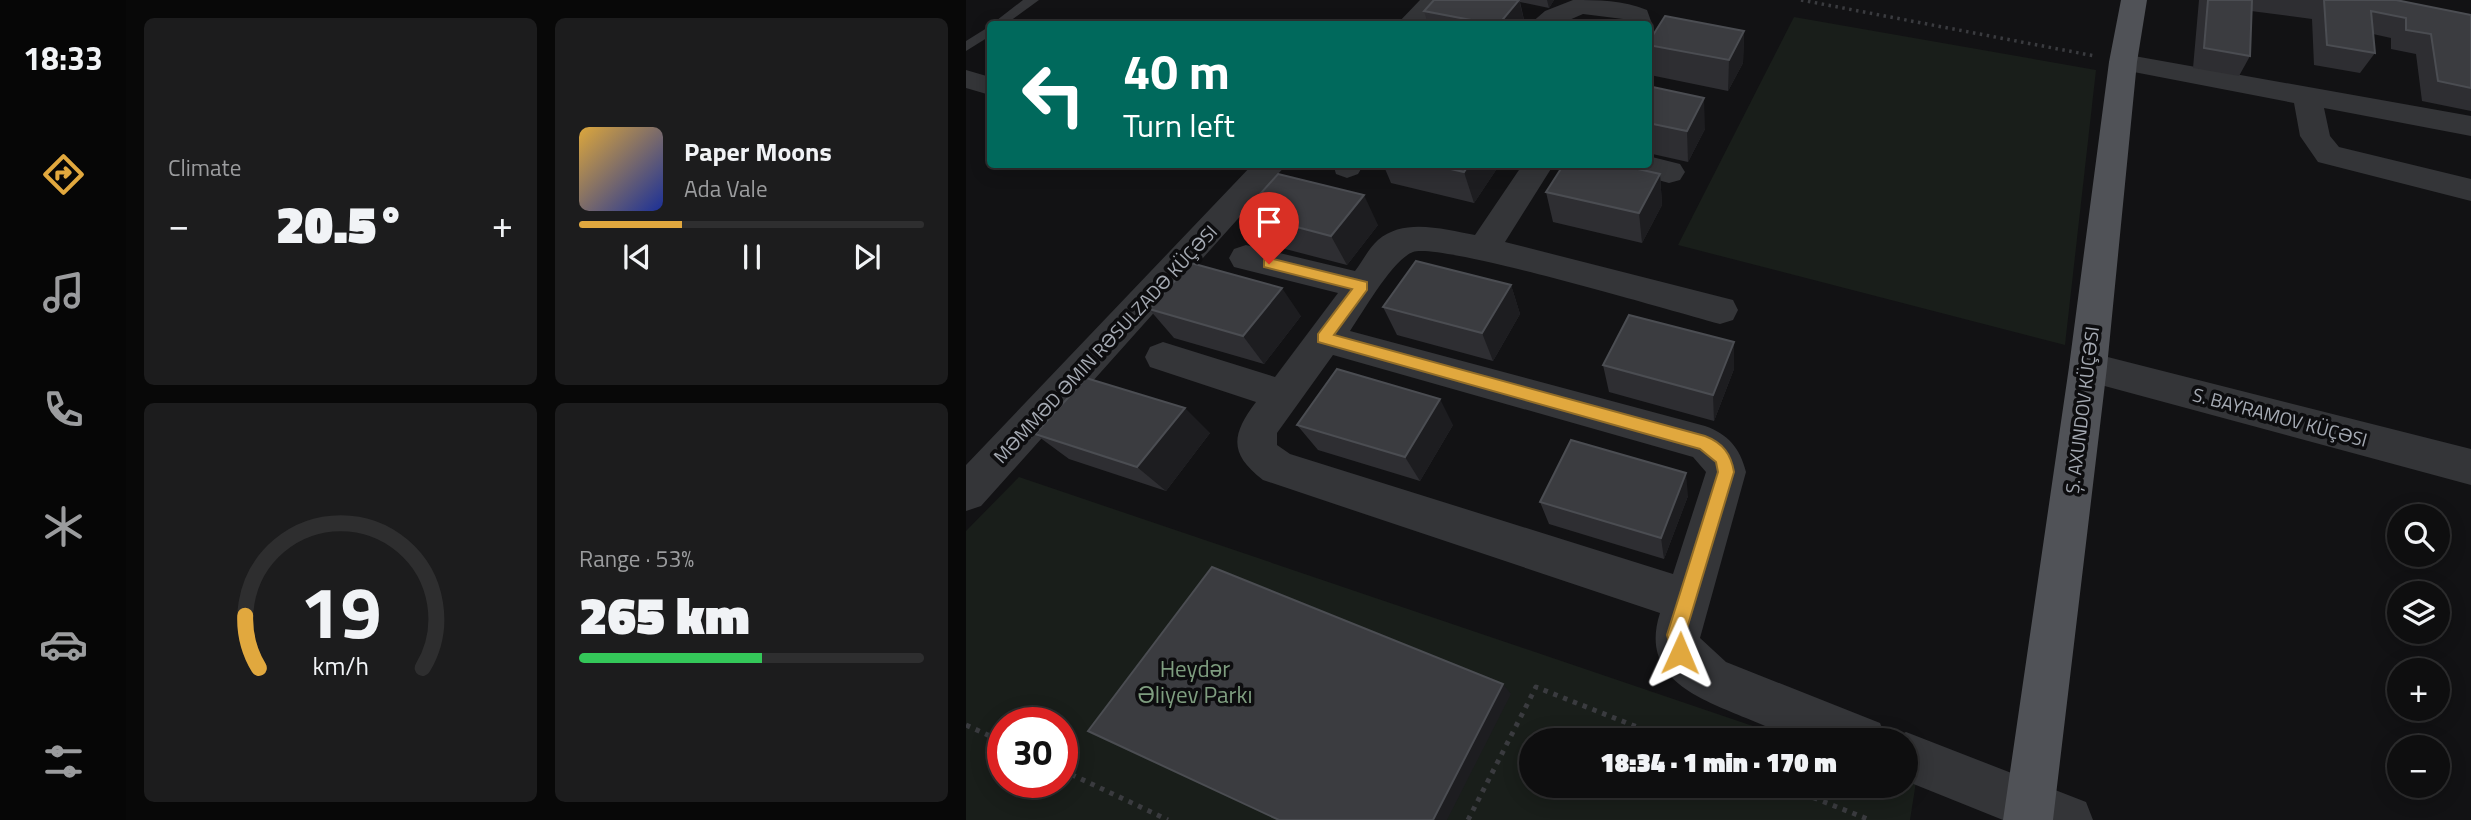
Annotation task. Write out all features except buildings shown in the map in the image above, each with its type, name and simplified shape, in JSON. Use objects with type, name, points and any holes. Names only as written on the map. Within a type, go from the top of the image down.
[{"type":"main road","name":"Ş. AXUNDOV KÜÇƏSI","points":[[2042,816],[2088,367],[2123,62],[2134,0]]},
{"type":"street","points":[[1413,21],[1436,0]]},
{"type":"street","points":[[1547,21],[1558,8],[1577,1],[1631,13],[1638,16],[1639,21]]},
{"type":"street","points":[[2123,62],[2471,126]]},
{"type":"street","points":[[966,79],[987,85]]},
{"type":"street","points":[[2308,96],[2314,136],[2318,147],[2329,155],[2471,190]]},
{"type":"street","name":"MƏMMƏD ƏMIN RƏSULZADƏ KÜÇƏSI","points":[[966,492],[1264,168]]},
{"type":"street","points":[[1483,248],[1536,168]]},
{"type":"street","points":[[1652,168],[1669,172]]},
{"type":"street","points":[[1687,600],[1277,468],[1257,453],[1258,429],[1362,286],[1390,250],[1402,242],[1421,238],[1483,248],[1720,310]]},
{"type":"street","points":[[1246,258],[1362,286]]},
{"type":"street","points":[[1323,338],[1705,443],[1717,451],[1724,459],[1726,472],[1676,635],[1680,653],[1691,667],[1711,680],[1833,728]]},
{"type":"street","points":[[1163,357],[1283,395]]},
{"type":"street","name":"S. BAYRAMOV KÜÇƏSI","points":[[2088,367],[2471,467]]},
{"type":"street","points":[[1918,762],[2042,816]]},
{"type":"lane","points":[[1002,21],[1032,0]]},
{"type":"lane","points":[[966,47],[987,32]]},
{"type":"path","points":[[1801,0],[2123,62]]},
{"type":"path","points":[[1468,820],[1536,687],[1640,728]]},
{"type":"path","points":[[966,725],[987,735]]},
{"type":"path","points":[[1078,778],[1168,820]]},
{"type":"path","points":[[1814,798],[1870,820]]},
{"type":"green space","points":[[1794,17],[2096,70],[2065,345],[1678,245]]},
{"type":"green space","name":"Heydər Əliyev Parkı","points":[[1019,477],[1759,728],[1519,728],[1519,798],[1913,798],[1910,820],[966,820],[966,531]]},
{"type":"route","points":[[1269,264],[1362,286],[1323,338],[1705,443],[1717,451],[1724,459],[1726,472],[1676,635],[1680,653]]}]
